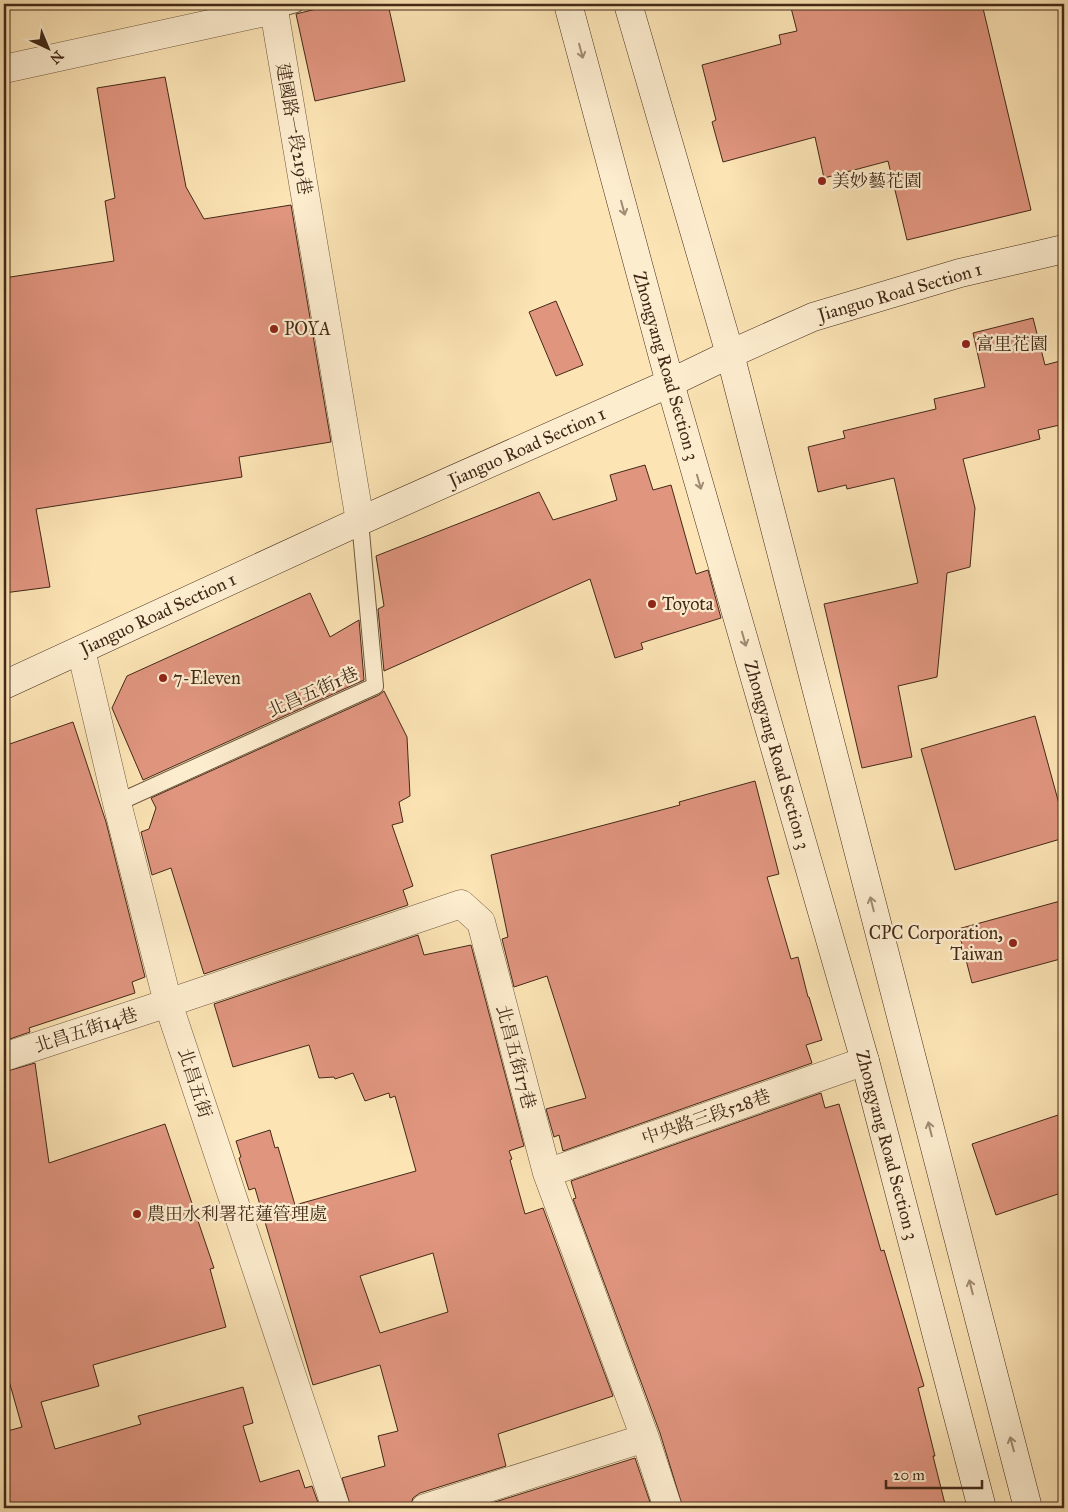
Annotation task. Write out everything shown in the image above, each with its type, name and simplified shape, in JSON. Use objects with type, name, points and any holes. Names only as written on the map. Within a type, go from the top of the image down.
[{"type":"street","name":"Zhongyang Road Section 3","points":[[568,4],[670,383],[865,1061],[982,1508]]},
{"type":"street","points":[[628,4],[730,354],[1028,1508]]},
{"type":"street","name":"建國路一段219巷","points":[[4,69],[285,7],[360,521]]},
{"type":"street","name":"Jianguo Road Section 1","points":[[4,685],[360,521],[813,317],[960,273],[1064,249]]},
{"type":"street","name":"北昌五街","points":[[81,650],[117,804],[168,1003],[336,1508]]},
{"type":"street","name":"北昌五街17巷","points":[[168,1003],[461,904],[481,922],[547,1173],[645,1438],[668,1508]]},
{"type":"street","name":"北昌五街14巷","points":[[4,1056],[168,1003]]},
{"type":"street","name":"中央路三段528巷","points":[[547,1173],[865,1061]]},
{"type":"street","points":[[425,1508],[645,1438]]},
{"type":"lane","name":"北昌五街1巷","points":[[117,804],[375,686],[360,521]]},
{"type":"building","points":[[336,4],[388,4],[405,81],[315,101],[296,14]]},
{"type":"building","points":[[790,4],[982,4],[1031,210],[907,240],[888,161],[824,178],[815,137],[723,162],[712,122],[716,120],[702,65],[781,44],[779,35],[797,31]]},
{"type":"building","points":[[165,77],[186,187],[204,219],[291,205],[331,442],[239,457],[242,477],[36,509],[50,587],[4,593],[4,278],[114,261],[105,201],[115,198],[97,88]]},
{"type":"building","points":[[556,301],[583,365],[556,376],[529,312]]},
{"type":"building","points":[[1033,318],[1045,365],[1064,360],[1064,424],[1038,430],[1040,439],[963,459],[975,508],[970,567],[947,573],[937,677],[898,686],[912,757],[862,768],[824,604],[918,583],[894,478],[847,489],[846,485],[818,492],[808,447],[845,438],[843,431],[936,409],[934,399],[985,387],[973,333]]},
{"type":"building","points":[[645,465],[653,490],[671,485],[696,574],[708,570],[721,618],[641,643],[643,649],[615,658],[590,579],[384,671],[378,609],[384,606],[376,556],[539,492],[553,520],[617,500],[610,475]]},
{"type":"building","points":[[310,593],[330,637],[359,620],[364,680],[143,780],[112,708],[127,676]]},
{"type":"building","points":[[384,691],[407,737],[410,796],[399,802],[403,822],[392,825],[413,886],[403,890],[408,905],[204,974],[171,868],[152,875],[141,832],[149,829],[156,808],[151,798],[379,695]]},
{"type":"building","points":[[1035,716],[1064,822],[1064,838],[955,870],[921,749]]},
{"type":"building","points":[[73,722],[106,822],[145,977],[132,982],[135,993],[29,1028],[30,1032],[4,1041],[4,746]]},
{"type":"building","points":[[755,781],[779,874],[767,877],[791,959],[798,957],[808,997],[822,1040],[806,1045],[812,1063],[563,1151],[559,1135],[554,1137],[546,1109],[586,1098],[547,976],[514,987],[502,939],[508,937],[491,855],[680,805],[679,802]]},
{"type":"building","name":"CPC Corporation, Taiwan","points":[[1064,900],[1064,958],[972,983],[958,929]]},
{"type":"building","points":[[418,935],[424,955],[471,945],[524,1146],[509,1151],[525,1214],[543,1208],[613,1396],[498,1434],[506,1466],[420,1493],[413,1498],[410,1508],[351,1508],[342,1478],[385,1466],[378,1436],[398,1431],[380,1365],[313,1385],[255,1188],[249,1190],[236,1141],[270,1130],[275,1148],[278,1147],[295,1205],[416,1171],[395,1096],[390,1098],[389,1093],[365,1101],[353,1073],[335,1079],[334,1077],[319,1078],[309,1045],[233,1067],[214,1004]],"holes":[[[433,1253],[448,1312],[380,1333],[360,1276]]]},
{"type":"building","points":[[35,1063],[49,1163],[165,1124],[214,1268],[210,1269],[226,1327],[93,1365],[99,1386],[41,1402],[55,1449],[141,1424],[138,1416],[243,1387],[253,1423],[243,1426],[260,1482],[299,1470],[305,1488],[312,1486],[320,1508],[4,1508],[4,1432],[22,1427],[4,1363],[4,1072]]},
{"type":"building","points":[[821,1093],[825,1108],[839,1104],[881,1251],[884,1250],[924,1386],[918,1388],[946,1508],[683,1508],[660,1433],[573,1199],[576,1198],[571,1181]]},
{"type":"building","points":[[1064,1113],[1064,1192],[996,1215],[972,1144]]},
{"type":"building","points":[[635,1458],[652,1508],[476,1508]]},
{"type":"place","name":"美妙藝花園","points":[[822,181]]},
{"type":"place","name":"POYA","points":[[274,329]]},
{"type":"place","name":"富里花園","points":[[966,344]]},
{"type":"place","name":"Toyota","points":[[652,604]]},
{"type":"place","name":"7-Eleven","points":[[163,678]]},
{"type":"place","name":"CPC Corporation, Taiwan","points":[[1013,943]]},
{"type":"place","name":"農田水利署花蓮管理處","points":[[137,1214]]}]
